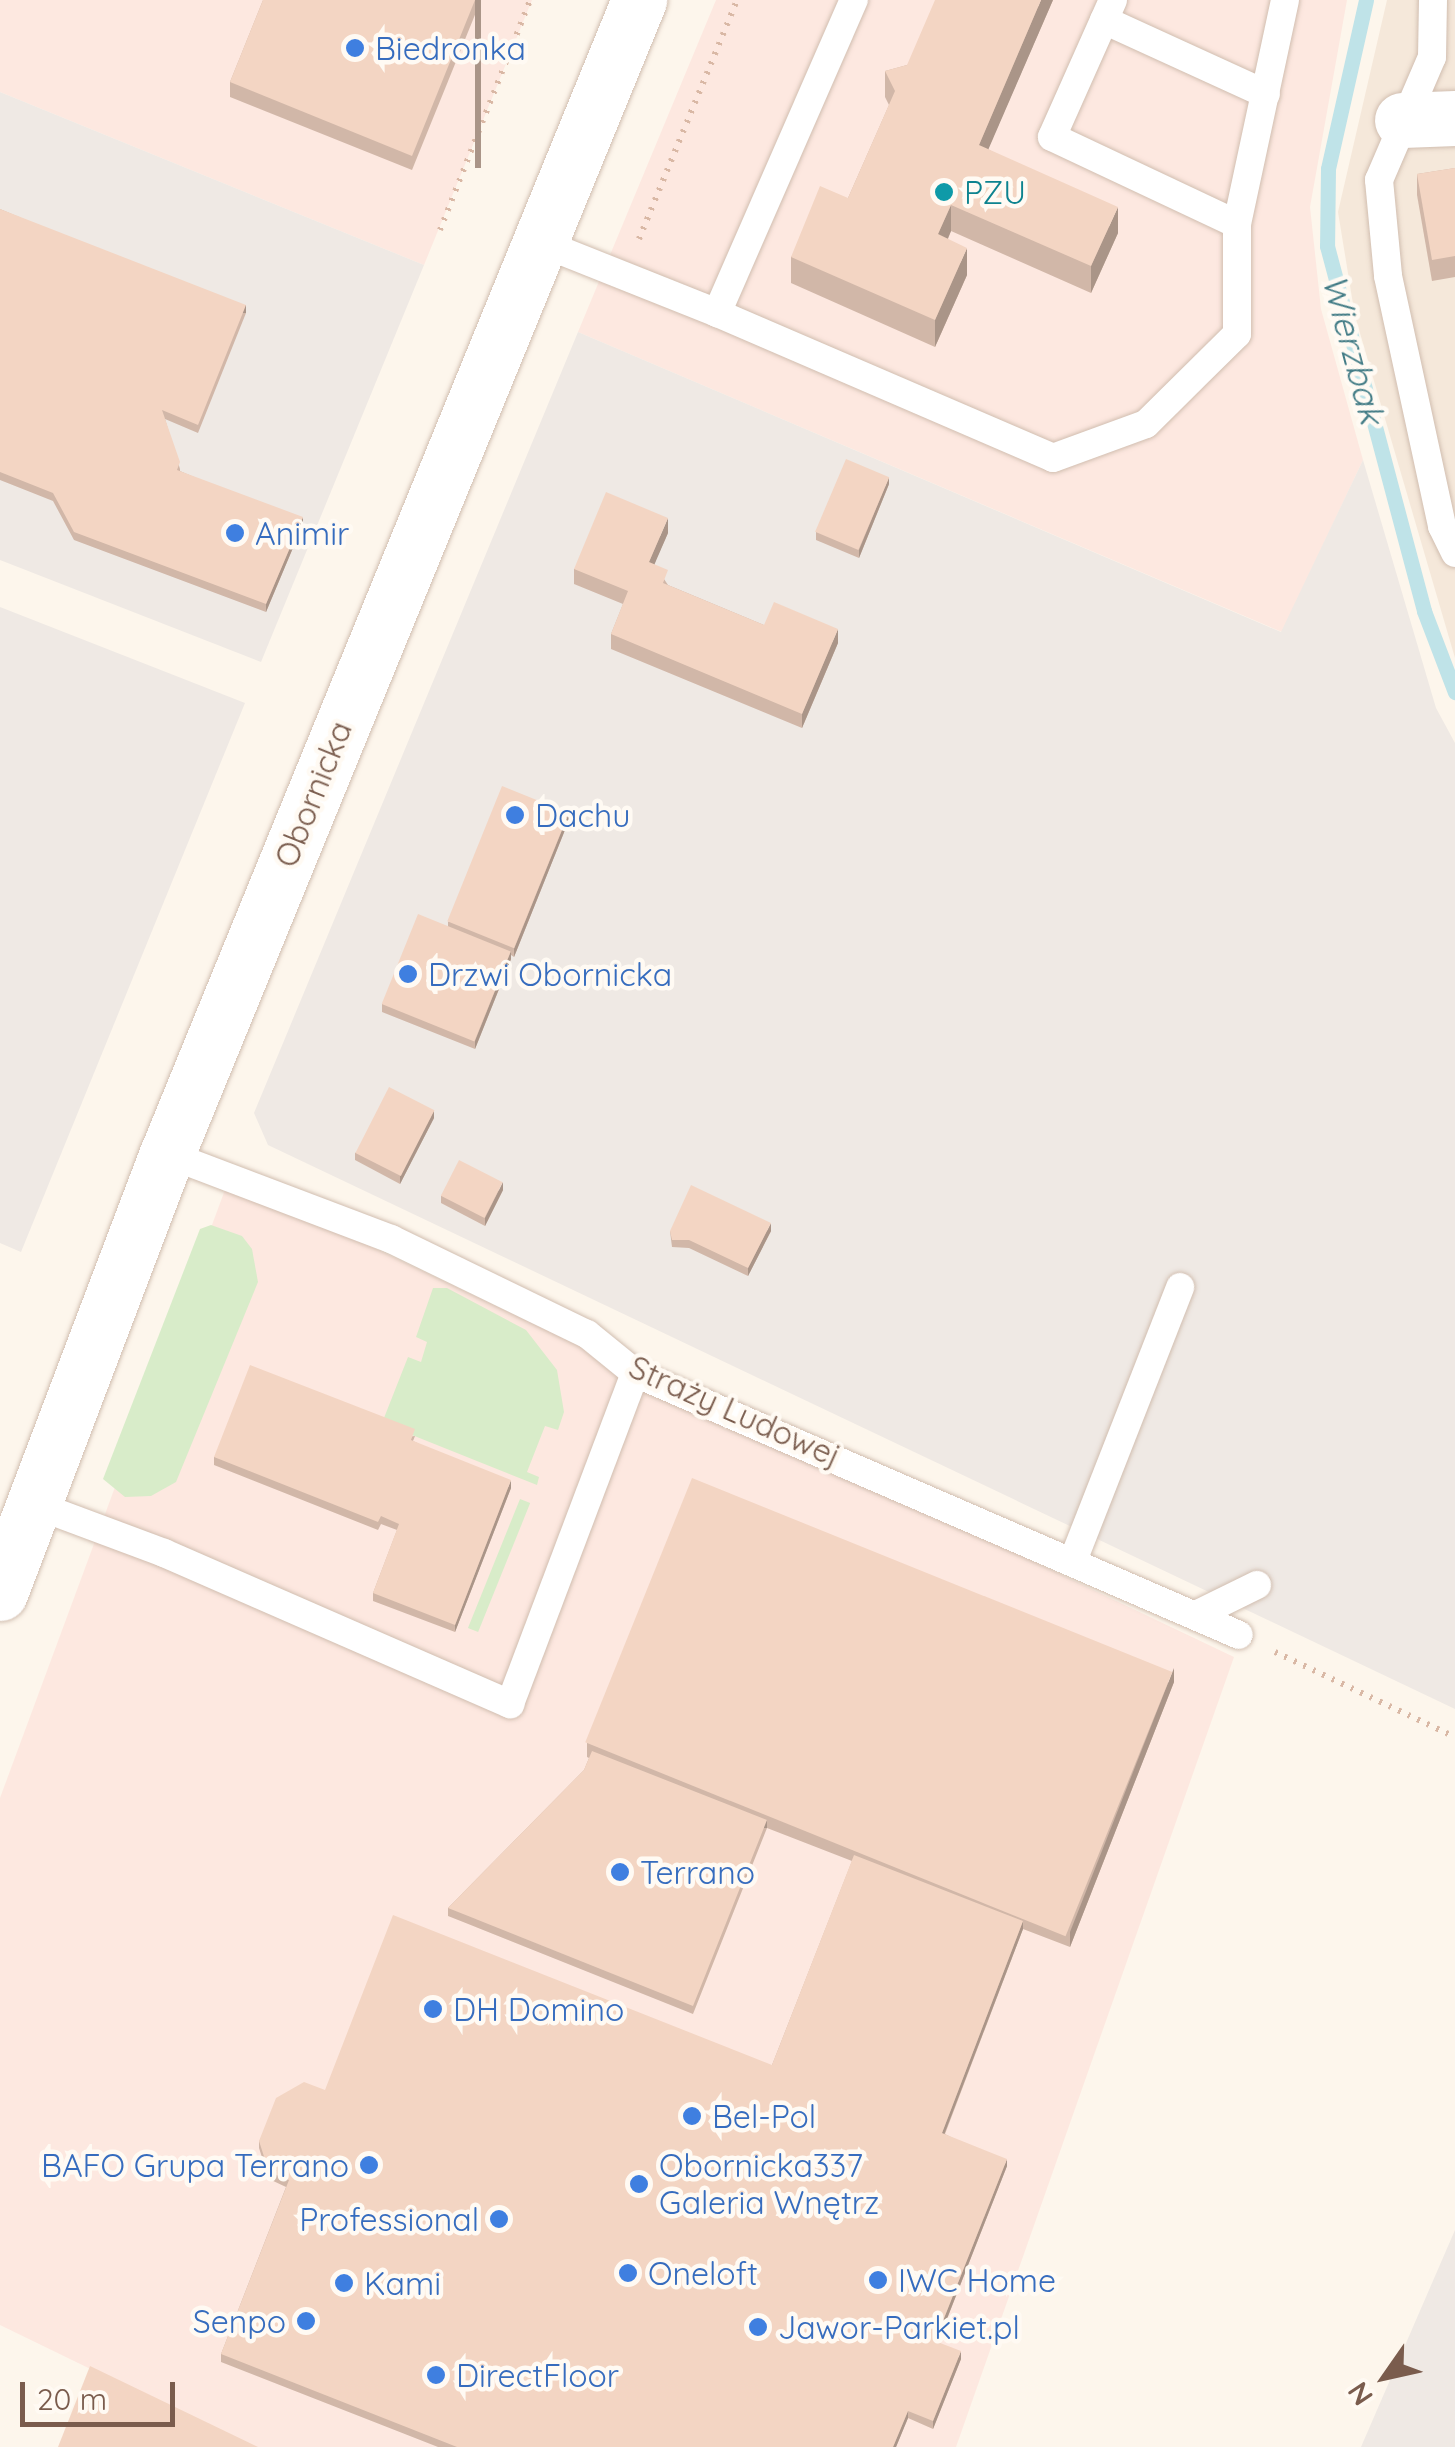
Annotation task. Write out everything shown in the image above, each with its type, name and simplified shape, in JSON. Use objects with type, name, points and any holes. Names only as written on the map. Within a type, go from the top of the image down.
[{"type":"main road","name":"Obornicka","points":[[0,1594],[167,1154],[639,0]]},
{"type":"lane","points":[[717,312],[854,0]]},
{"type":"lane","points":[[538,242],[717,312],[1053,458],[1146,424],[1237,334],[1237,224],[1285,0]]},
{"type":"lane","points":[[1433,0],[1429,119],[1379,180],[1388,276],[1442,526],[1455,553]]},
{"type":"lane","points":[[1237,224],[1052,137],[1108,10],[1266,94]]},
{"type":"lane","name":"Straży Ludowej","points":[[167,1154],[299,1208],[392,1238],[569,1325],[635,1373],[1074,1558],[1239,1634]]},
{"type":"lane","points":[[1074,1558],[1180,1287]]},
{"type":"lane","points":[[34,1504],[164,1553],[510,1704],[635,1373]]},
{"type":"lane","points":[[1196,1615],[1257,1585]]},
{"type":"path","points":[[440,230],[530,0]]},
{"type":"path","points":[[624,277],[738,0]]},
{"type":"path","points":[[1239,1634],[1455,1737]]},
{"type":"shaded area","name":"Biedronka","points":[[0,0],[532,0],[424,265],[0,92]]},
{"type":"shaded area","points":[[716,0],[1347,0],[1310,207],[1321,309],[1363,460],[1282,632],[578,332]]},
{"type":"shaded area","points":[[1387,0],[1455,0],[1455,658],[1355,316],[1338,212]]},
{"type":"shaded area","points":[[0,92],[424,265],[261,662],[0,560]]},
{"type":"shaded area","points":[[578,332],[1281,632],[1363,460],[1436,708],[1455,743],[1455,1709],[268,1145],[254,1113]]},
{"type":"shaded area","points":[[0,607],[245,703],[21,1252],[0,1243]]},
{"type":"shaded area","points":[[229,1179],[1234,1657],[956,2447],[251,2447],[0,2325],[0,1798]]},
{"type":"shaded area","points":[[1455,2230],[1455,2447],[1361,2447]]},
{"type":"green space","points":[[211,1225],[242,1236],[252,1249],[258,1282],[176,1482],[151,1496],[125,1497],[103,1479],[200,1229]]},
{"type":"green space","points":[[433,1288],[447,1288],[526,1330],[557,1370],[564,1412],[558,1430],[545,1426],[527,1472],[539,1477],[537,1485],[382,1423],[408,1357],[421,1362],[427,1342],[416,1337]]},
{"type":"green space","points":[[520,1499],[530,1503],[478,1632],[468,1628]]},
{"type":"building","name":"Biedronka","points":[[263,0],[475,0],[412,156],[230,82]]},
{"type":"building","name":"PZU","points":[[935,0],[1041,0],[979,145],[1118,207],[1091,266],[951,205],[938,234],[967,248],[935,320],[791,257],[820,186],[848,198],[895,91],[885,71],[907,65]]},
{"type":"building","points":[[1455,168],[1455,256],[1432,260],[1417,174]]},
{"type":"building","points":[[0,209],[246,305],[198,425],[162,410],[180,462],[177,470],[303,517],[266,604],[74,532],[53,493],[0,472]]},
{"type":"building","points":[[846,459],[889,477],[858,550],[815,532]]},
{"type":"building","points":[[606,492],[668,518],[649,562],[668,570],[663,583],[764,625],[774,602],[838,629],[802,714],[611,634],[628,591],[574,569]]},
{"type":"building","points":[[502,786],[569,813],[514,948],[447,921]]},
{"type":"building","points":[[418,914],[511,951],[474,1041],[382,1004]]},
{"type":"building","points":[[389,1087],[434,1110],[401,1176],[355,1153]]},
{"type":"building","points":[[459,1160],[503,1182],[484,1218],[441,1196]]},
{"type":"building","points":[[691,1185],[771,1223],[748,1268],[689,1240],[672,1240],[670,1231]]},
{"type":"building","points":[[250,1365],[415,1429],[411,1440],[511,1480],[455,1625],[373,1593],[399,1524],[381,1516],[378,1522],[214,1457]]},
{"type":"building","points":[[692,1478],[1172,1672],[1066,1936],[585,1742]]},
{"type":"building","name":"Terrano","points":[[592,1751],[767,1820],[693,2006],[448,1908],[584,1770]]},
{"type":"building","name":"Obornicka337 Galeria Wnętrz","points":[[854,1855],[1023,1921],[942,2133],[1007,2159],[935,2341],[961,2351],[933,2421],[908,2411],[893,2447],[457,2447],[221,2354],[289,2180],[269,2172],[259,2141],[276,2098],[304,2082],[325,2090],[393,1915],[772,2065]]},
{"type":"building","points":[[90,2366],[258,2447],[58,2447]]},
{"type":"waterway","name":"Wierzbak","points":[[1366,0],[1328,169],[1327,246],[1424,611],[1455,692]]},
{"type":"place","name":"Biedronka","points":[[355,48]]},
{"type":"place","name":"PZU","points":[[944,192]]},
{"type":"place","name":"Animir","points":[[235,533]]},
{"type":"place","name":"Dachu","points":[[515,815]]},
{"type":"place","name":"Drzwi Obornicka","points":[[408,974]]},
{"type":"place","name":"Terrano","points":[[620,1872]]},
{"type":"place","name":"DH Domino","points":[[433,2009]]},
{"type":"place","name":"Bel-Pol","points":[[692,2116]]},
{"type":"place","name":"BAFO Grupa Terrano","points":[[369,2165]]},
{"type":"place","name":"Obornicka337 Galeria Wnętrz","points":[[639,2184]]},
{"type":"place","name":"Professional","points":[[499,2219]]},
{"type":"place","name":"Oneloft","points":[[628,2273]]},
{"type":"place","name":"IWC Home","points":[[878,2280]]},
{"type":"place","name":"Kami","points":[[344,2283]]},
{"type":"place","name":"Senpo","points":[[306,2321]]},
{"type":"place","name":"Jawor-Parkiet.pl","points":[[758,2327]]},
{"type":"place","name":"DirectFloor","points":[[436,2375]]}]
